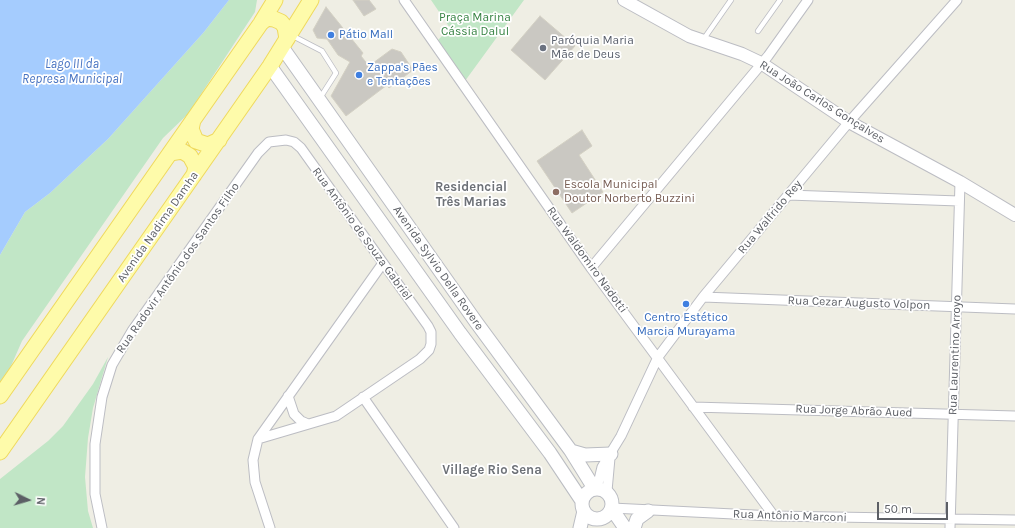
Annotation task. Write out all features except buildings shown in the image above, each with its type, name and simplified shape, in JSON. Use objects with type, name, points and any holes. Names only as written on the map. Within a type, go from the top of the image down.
[{"type":"main road","points":[[0,396],[261,23],[275,0]]},
{"type":"main road","name":"Avenida Nadima Damha","points":[[0,452],[270,66],[311,0]]},
{"type":"main road","points":[[261,23],[267,18],[281,22],[285,27],[286,40]]},
{"type":"main road","name":"Avenida Sylvio Della Rovere","points":[[286,40],[319,99],[476,322],[599,489]]},
{"type":"main road","name":"Avenida Sylvio Della Rovere","points":[[270,66],[460,333],[550,453],[583,506]]},
{"type":"main road","points":[[302,111],[319,99]]},
{"type":"main road","points":[[193,120],[190,128],[196,141],[208,145],[219,140]]},
{"type":"main road","points":[[170,153],[182,151],[190,156],[196,167],[194,175]]},
{"type":"main road","points":[[460,333],[476,322]]},
{"type":"main road","points":[[571,451],[585,455],[610,454]]},
{"type":"main road","points":[[580,528],[586,493],[599,489],[612,500],[612,509],[625,528]]},
{"type":"main road","points":[[583,506],[588,516],[599,524],[612,509]]},
{"type":"main road","points":[[634,528],[637,518],[648,511]]},
{"type":"street","name":"Rua Waldomiro Nadotti","points":[[404,0],[591,268],[774,516]]},
{"type":"street","name":"Rua João Carlos Gonçalves","points":[[624,0],[655,19],[702,41],[742,54],[761,63],[849,122],[960,182],[1015,215]]},
{"type":"street","points":[[591,268],[768,56],[808,0]]},
{"type":"street","name":"Rua Walfrido Rey","points":[[599,489],[610,454],[658,357],[703,297],[849,122],[957,0]]},
{"type":"street","name":"Rua Antônio de Souza Gabriel","points":[[277,140],[294,142],[301,148],[428,326],[431,344],[429,350],[420,359],[363,397]]},
{"type":"street","name":"Rua Radovir Antônio dos Santos Filho","points":[[102,528],[95,494],[95,444],[102,397],[112,364],[132,331],[258,153],[269,142],[277,140]]},
{"type":"street","name":"Rua Laurentino Arroyo","points":[[950,524],[960,182]]},
{"type":"street","points":[[788,195],[959,201]]},
{"type":"street","points":[[270,528],[255,482],[253,460],[258,439],[383,263]]},
{"type":"street","name":"Rua Cezar Augusto Volpon","points":[[703,297],[1015,308]]},
{"type":"street","points":[[288,396],[294,414],[301,421],[308,424]]},
{"type":"street","points":[[258,439],[336,416],[363,397],[454,528]]},
{"type":"street","name":"Rua Jorge Abrão Aued","points":[[693,407],[1015,416]]},
{"type":"street","name":"Rua Antônio Marconi","points":[[612,509],[950,524],[1015,520]]},
{"type":"lane","points":[[702,41],[731,0]]},
{"type":"lane","points":[[758,31],[780,0]]},
{"type":"lane","points":[[286,40],[322,51],[336,73],[319,99]]},
{"type":"green space","points":[[229,0],[257,0],[255,12],[188,114],[163,138],[22,341],[11,366],[0,382],[0,255],[25,212],[50,193],[108,139],[204,32]]},
{"type":"green space","name":"Praça Marina Cássia Dalul","points":[[431,0],[524,0],[465,81],[438,40],[450,28]]},
{"type":"green space","points":[[108,357],[93,408],[88,438],[85,477],[88,511],[93,528],[0,528],[0,479],[48,441],[63,426],[93,384]]},
{"type":"water","name":"Lago III da Represa Municipal","points":[[0,0],[229,0],[204,32],[108,139],[50,193],[25,212],[0,255]]},
{"type":"place","name":"Pátio Mall","points":[[331,35]]},
{"type":"place","name":"Paróquia Maria Mãe de Deus","points":[[543,48]]},
{"type":"place","name":"Zappa's Pães e Tentações","points":[[359,75]]},
{"type":"place","name":"Escola Municipal Doutor Norberto Buzzini","points":[[556,192]]},
{"type":"place","name":"Centro Estético Marcia Murayama","points":[[686,304]]},
{"type":"district","name":"Residencial Três Marias","points":[[471,194]]},
{"type":"district","name":"Village Rio Sena","points":[[492,470]]}]
